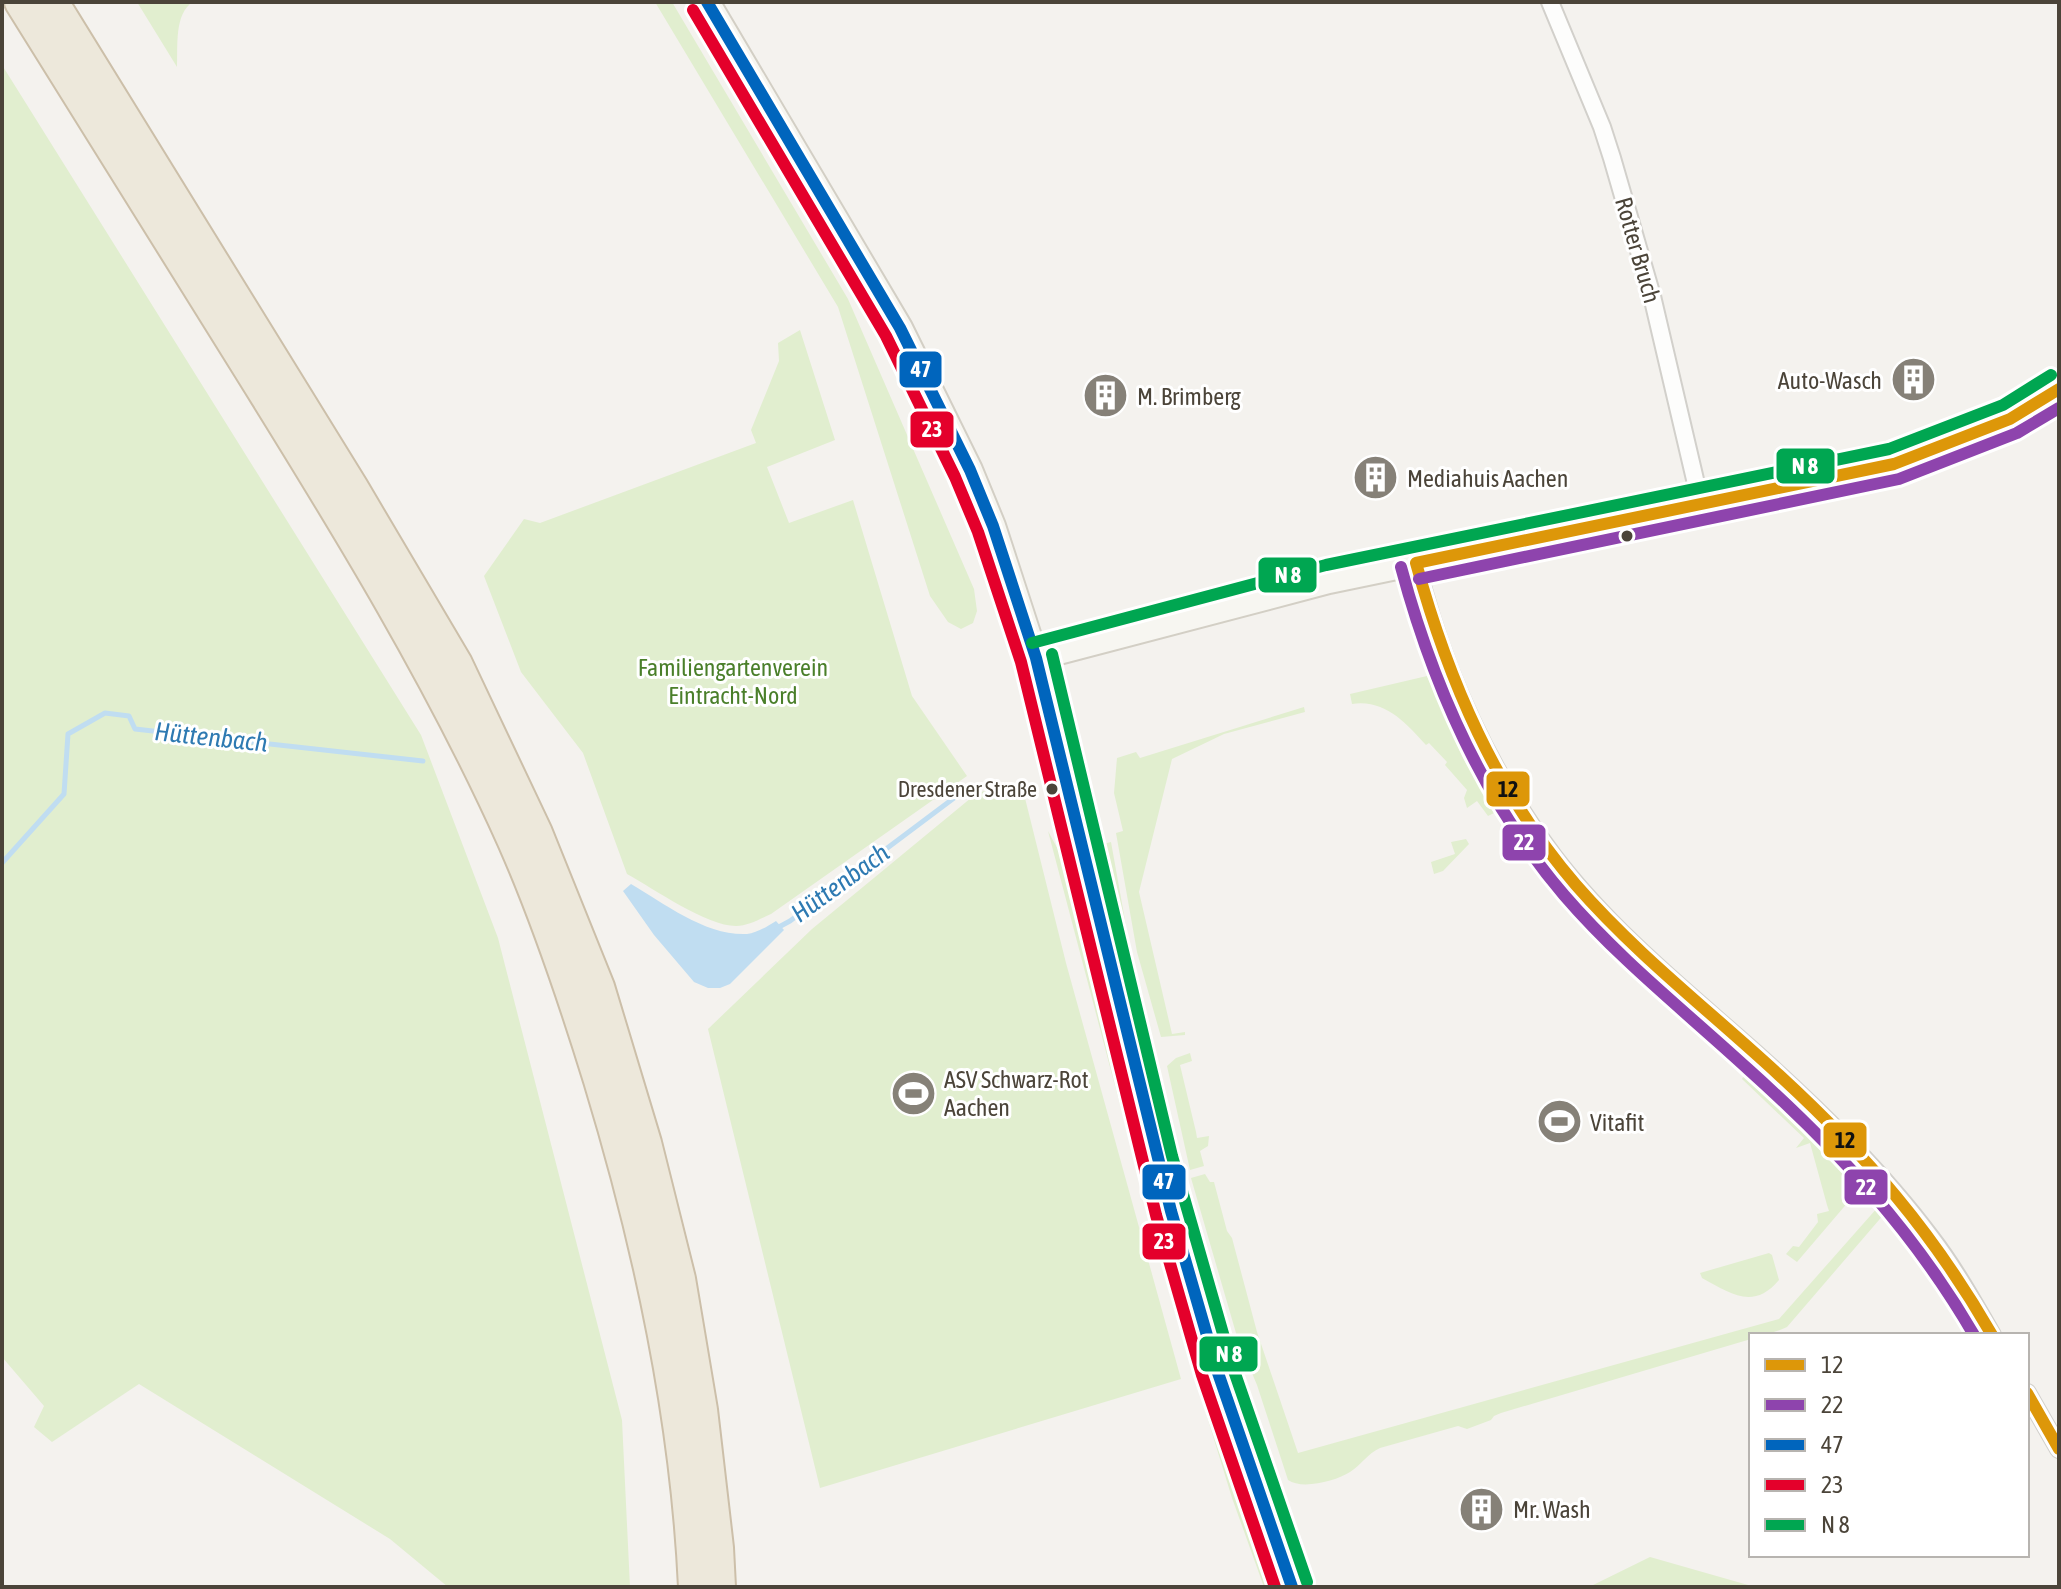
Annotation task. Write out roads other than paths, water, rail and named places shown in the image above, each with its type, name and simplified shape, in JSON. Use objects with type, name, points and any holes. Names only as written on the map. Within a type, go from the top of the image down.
[{"type":"highway","points":[[39,5],[431,675],[513,842],[572,993],[620,1150],[654,1285],[676,1416],[694,1587]]},
{"type":"highway","points":[[39,5],[345,475],[457,664],[537,833],[599,987],[646,1143],[680,1279],[702,1410],[720,1587]]},
{"type":"main road","points":[[707,2],[913,354],[970,470],[993,526],[1036,658],[1161,1173],[1217,1370],[1292,1587]]},
{"type":"main road","points":[[1036,658],[1249,601],[1416,563],[1894,464],[2010,419],[2059,389]]},
{"type":"street","name":"Rotter Bruch","points":[[1550,2],[1605,137],[1652,296],[1701,505]]},
{"type":"street","points":[[1416,563],[1437,636],[1475,732],[1521,811],[1554,857],[1605,915],[1767,1065],[1884,1180],[1933,1240],[1991,1333]]},
{"type":"street","points":[[2029,1396],[2059,1449]]},
{"type":"water","points":[[631,884],[686,917],[716,930],[747,934],[776,921],[784,930],[730,984],[708,988],[694,982],[654,935],[623,891]]},
{"type":"waterway","name":"Hüttenbach","points":[[2,863],[64,794],[68,734],[105,713],[129,716],[135,729],[423,761]]},
{"type":"waterway","name":"Hüttenbach","points":[[777,928],[966,789]]},
{"type":"place","name":"Auto-Wasch","points":[[1913,380]]},
{"type":"place","name":"M. Brimberg","points":[[1106,396]]},
{"type":"place","name":"Mediahuis Aachen","points":[[1376,478]]},
{"type":"place","name":"Dresdener Straße","points":[[1052,789]]},
{"type":"place","name":"ASV Schwarz-Rot Aachen","points":[[913,1093]]},
{"type":"place","name":"Vitafit","points":[[1559,1122]]},
{"type":"place","name":"Mr. Wash","points":[[1482,1509]]},
{"type":"park label","name":"Familiengartenverein Eintracht-Nord","points":[[733,681]]}]
